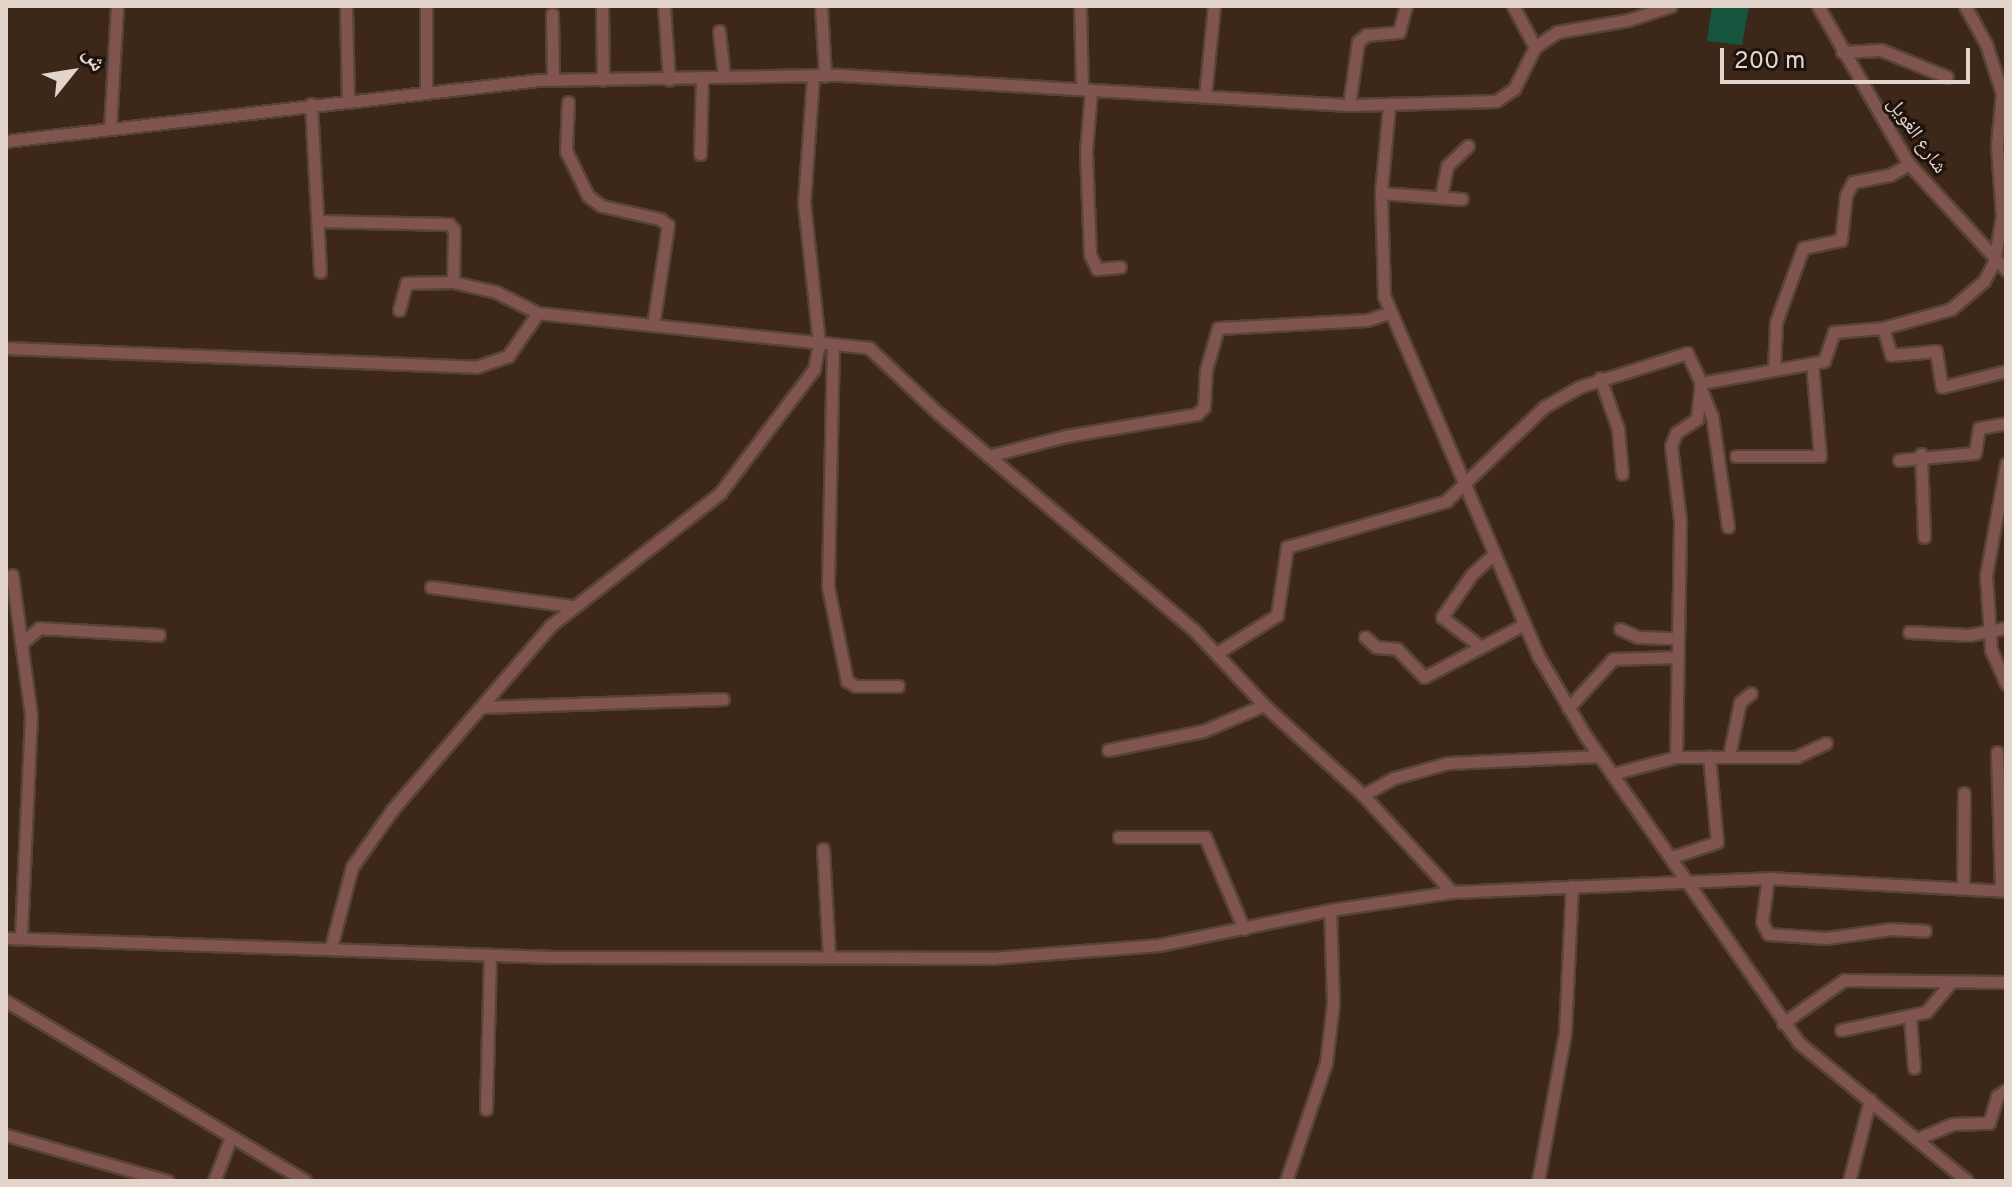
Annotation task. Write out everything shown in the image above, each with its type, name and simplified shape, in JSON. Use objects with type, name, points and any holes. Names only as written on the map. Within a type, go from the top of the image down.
[{"type":"street","points":[[110,128],[117,6]]},
{"type":"street","points":[[346,6],[348,100]]},
{"type":"street","points":[[426,6],[426,90]]},
{"type":"street","points":[[602,6],[603,80]]},
{"type":"street","points":[[664,6],[669,80]]},
{"type":"street","points":[[331,947],[347,879],[363,846],[535,641],[572,606],[720,493],[801,391],[814,369],[819,343],[804,202],[819,76],[821,6]]},
{"type":"street","points":[[1080,6],[1092,263],[1097,269],[1120,267]]},
{"type":"street","points":[[1205,96],[1214,6]]},
{"type":"street","points":[[1349,105],[1358,42],[1376,33],[1399,32],[1406,6]]},
{"type":"street","points":[[1513,6],[1535,47]]},
{"type":"street","points":[[6,141],[426,90],[553,80],[819,76],[1389,106],[1504,98],[1535,47],[1557,32],[1628,20],[1671,6]]},
{"type":"street","name":"شارع الغويل","points":[[1818,6],[1909,164],[1994,262],[2006,270]]},
{"type":"street","points":[[1700,385],[1829,357],[1834,332],[1883,328],[1951,309],[1984,281],[1994,262],[2003,228],[2002,80],[1965,6]]},
{"type":"street","points":[[552,14],[553,80]]},
{"type":"street","points":[[719,31],[724,77]]},
{"type":"street","points":[[1842,52],[1881,50],[1947,77]]},
{"type":"street","points":[[700,154],[702,78]]},
{"type":"street","points":[[568,102],[566,151],[588,196],[602,206],[660,219],[668,225],[653,325]]},
{"type":"street","points":[[311,104],[320,272]]},
{"type":"street","points":[[1389,106],[1381,193],[1381,274],[1389,313],[1523,625],[1568,708],[1689,880],[1783,1023],[1822,1063],[1967,1181]]},
{"type":"street","points":[[1441,197],[1447,166],[1468,146]]},
{"type":"street","points":[[1774,370],[1776,322],[1803,248],[1841,240],[1846,195],[1853,182],[1890,175],[1909,164]]},
{"type":"street","points":[[1381,193],[1462,199]]},
{"type":"street","points":[[318,221],[449,224],[454,230],[453,282]]},
{"type":"street","points":[[399,310],[406,283],[453,282],[496,292],[538,313],[869,348],[988,456],[1217,653],[1264,705],[1363,795],[1452,892]]},
{"type":"street","points":[[6,348],[476,367],[508,356],[538,313]]},
{"type":"street","points":[[988,456],[1074,434],[1197,414],[1204,407],[1206,370],[1218,328],[1367,320],[1389,313]]},
{"type":"street","points":[[1883,328],[1891,355],[1936,351],[1942,387],[2006,371]]},
{"type":"street","points":[[833,344],[828,587],[847,681],[856,686],[898,686]]},
{"type":"street","points":[[1217,653],[1277,615],[1287,547],[1446,501],[1544,407],[1600,378],[1687,353],[1712,416],[1728,527]]},
{"type":"street","points":[[1736,456],[1820,456],[1812,363]]},
{"type":"street","points":[[1600,378],[1618,429],[1622,474]]},
{"type":"street","points":[[1676,757],[1680,520],[1671,446],[1676,433],[1697,419],[1700,385]]},
{"type":"street","points":[[1899,460],[1921,454],[1977,452],[1979,428],[2006,423]]},
{"type":"street","points":[[1921,454],[1924,537]]},
{"type":"street","points":[[2006,464],[1987,551],[1988,634],[1994,663],[2006,684]]},
{"type":"street","points":[[1481,647],[1442,617],[1472,574],[1493,555]]},
{"type":"street","points":[[12,575],[31,715],[21,938]]},
{"type":"street","points":[[431,587],[572,606]]},
{"type":"street","points":[[1365,637],[1376,647],[1397,649],[1424,677],[1523,625]]},
{"type":"street","points":[[22,643],[39,628],[159,635]]},
{"type":"street","points":[[1909,632],[1988,634],[2006,628]]},
{"type":"street","points":[[1620,629],[1638,637],[1676,638]]},
{"type":"street","points":[[1568,708],[1613,659],[1676,657]]},
{"type":"street","points":[[1729,756],[1740,702],[1751,693]]},
{"type":"street","points":[[482,707],[723,699]]},
{"type":"street","points":[[1108,750],[1203,731],[1264,705]]},
{"type":"street","points":[[1612,774],[1676,757],[1796,757],[1826,743]]},
{"type":"street","points":[[6,938],[331,947],[490,956],[1034,956],[1159,945],[1330,910],[1452,892],[1768,878],[2003,891],[1997,752]]},
{"type":"street","points":[[1363,795],[1394,778],[1448,763],[1600,756]]},
{"type":"street","points":[[1672,857],[1717,842],[1709,756]]},
{"type":"street","points":[[1963,887],[1964,793]]},
{"type":"street","points":[[1119,837],[1205,837],[1244,929]]},
{"type":"street","points":[[823,849],[829,955]]},
{"type":"street","points":[[1768,878],[1762,922],[1768,934],[1826,938],[1891,929],[1925,931]]},
{"type":"street","points":[[1538,1181],[1565,1032],[1572,886]]},
{"type":"street","points":[[1286,1181],[1326,1063],[1333,1003],[1330,910]]},
{"type":"street","points":[[486,1109],[490,956]]},
{"type":"street","points":[[1783,1023],[1844,980],[1913,977],[1951,982],[2006,982]]},
{"type":"street","points":[[1841,1030],[1910,1019],[1940,1000],[1951,982]]},
{"type":"street","points":[[6,1001],[305,1181]]},
{"type":"street","points":[[1910,1019],[1914,1068]]},
{"type":"street","points":[[1917,1139],[1952,1124],[1989,1123],[1997,1096],[2006,1090]]},
{"type":"street","points":[[1849,1181],[1870,1100]]},
{"type":"street","points":[[6,1135],[168,1181]]},
{"type":"street","points":[[214,1181],[231,1137]]},
{"type":"green space","points":[[1712,6],[1749,6],[1742,45],[1707,41]]}]
